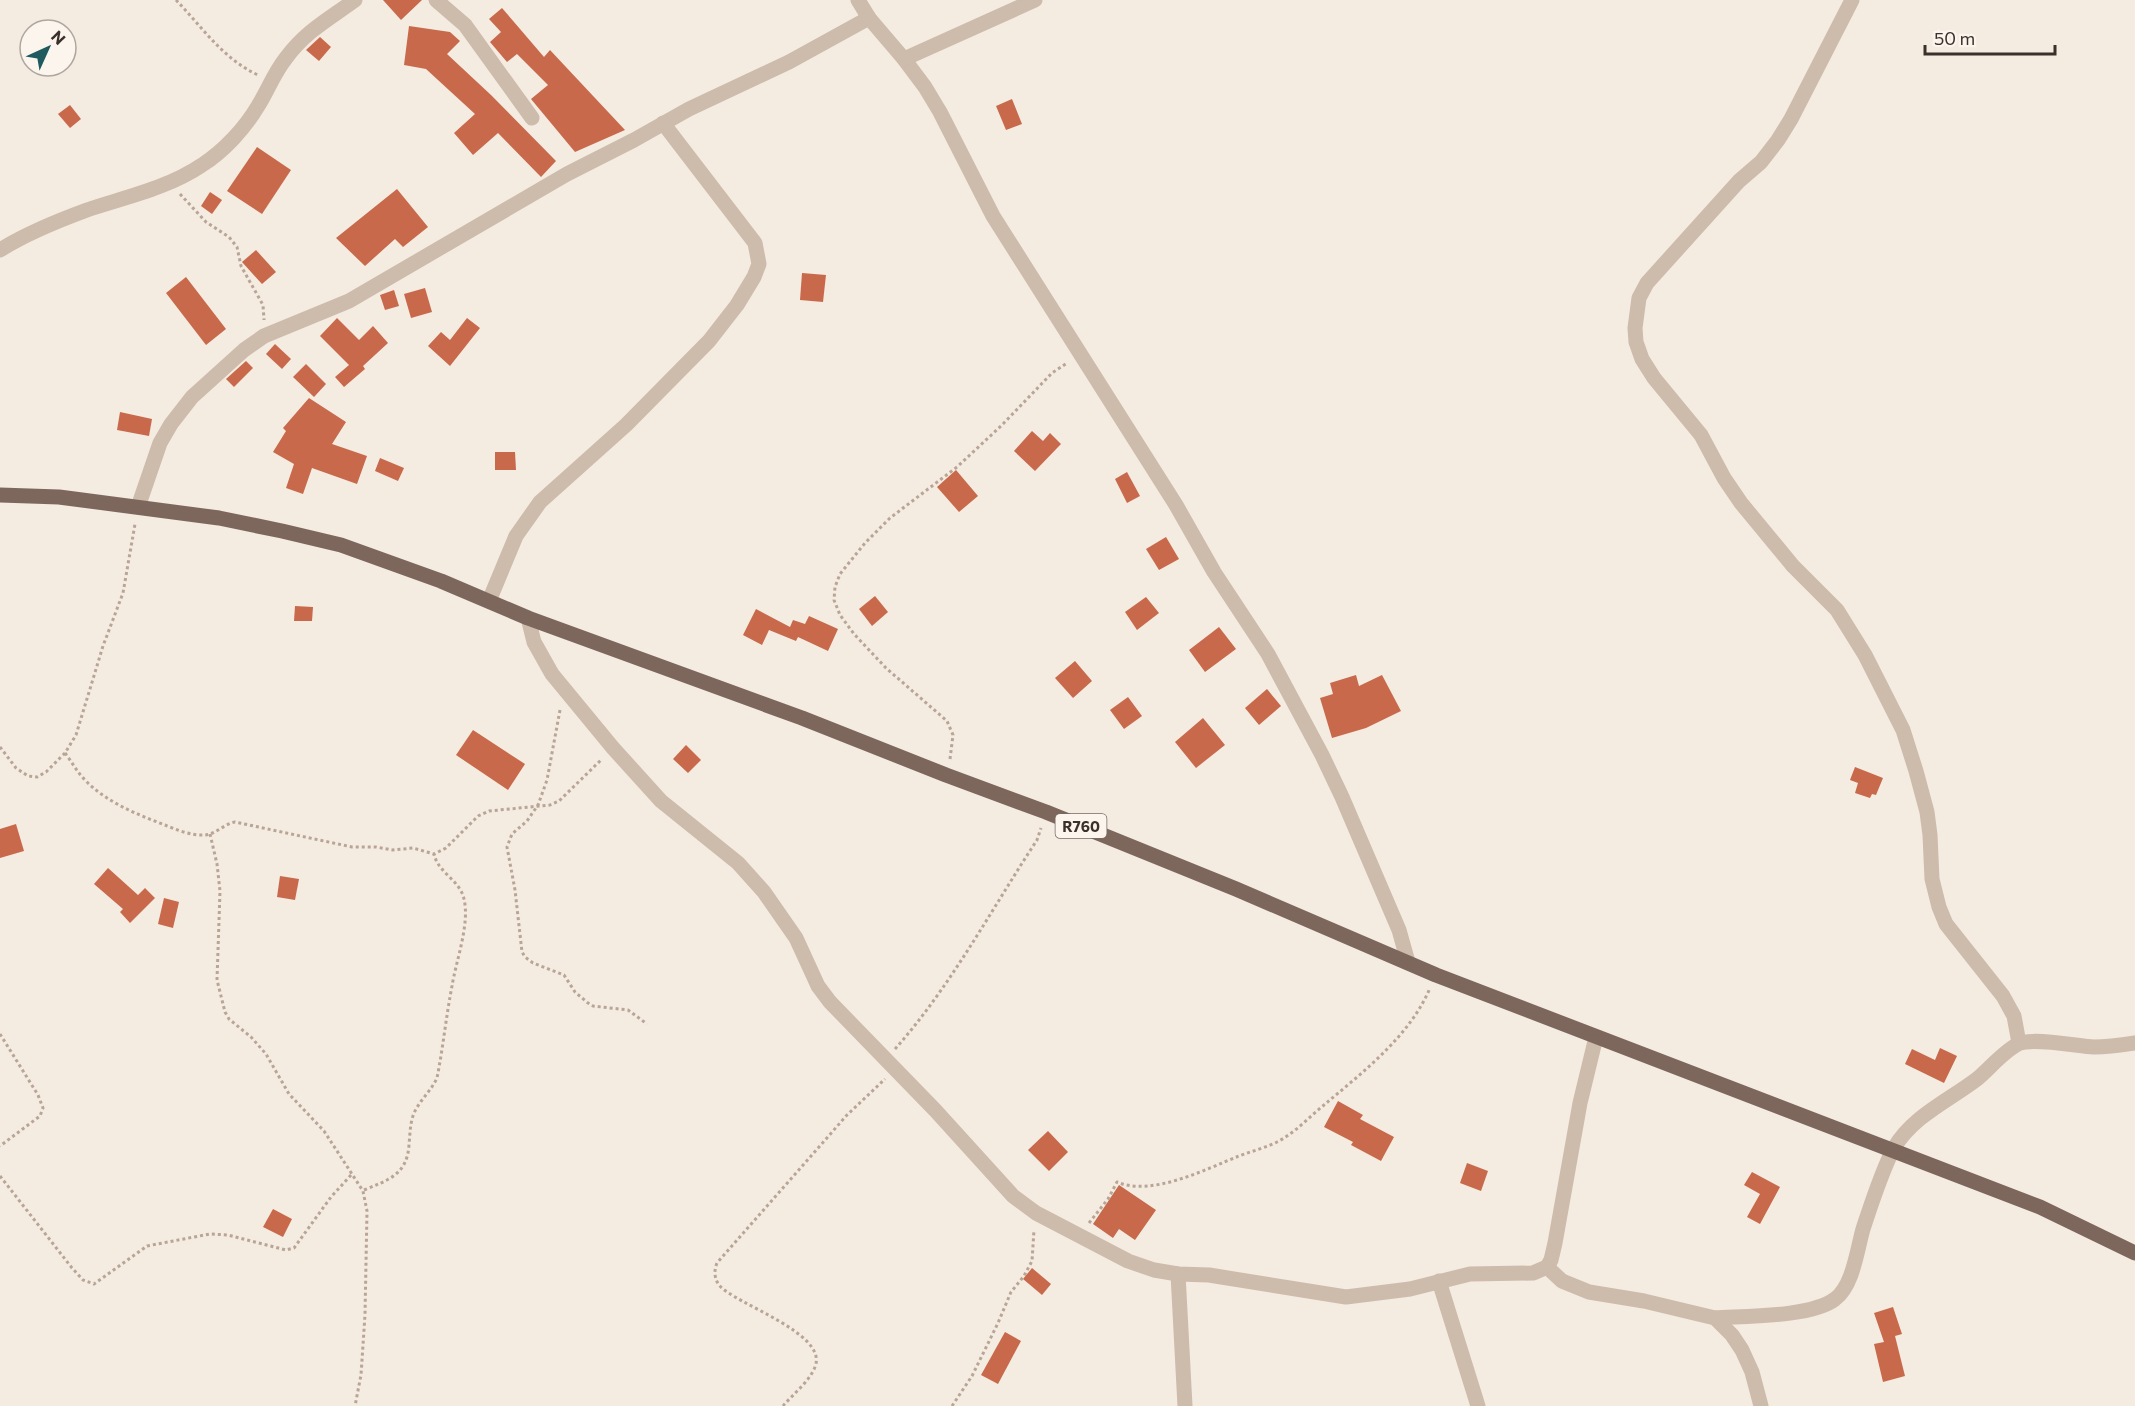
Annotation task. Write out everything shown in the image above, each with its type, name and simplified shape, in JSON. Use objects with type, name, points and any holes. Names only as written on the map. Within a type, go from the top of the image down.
[{"type":"main road","name":"R760","points":[[0,495],[59,497],[219,518],[341,545],[441,581],[528,618],[802,718],[1046,812],[1236,889],[1436,975],[2040,1207],[2135,1253]]},
{"type":"street","points":[[0,250],[41,228],[168,182],[202,165],[231,140],[258,106],[270,81],[286,58],[309,32],[355,0]]},
{"type":"street","points":[[436,0],[465,25],[532,118]]},
{"type":"street","points":[[858,0],[869,18],[903,58],[940,112],[993,216],[1176,505],[1214,572],[1257,635],[1342,797],[1399,930],[1408,962]]},
{"type":"street","points":[[903,58],[1035,0]]},
{"type":"street","points":[[1852,0],[1802,99],[1778,140],[1761,162],[1739,181],[1647,283],[1639,298],[1636,315],[1636,342],[1642,359],[1653,378],[1701,435],[1724,478],[1741,503],[1793,566],[1836,610],[1865,655],[1903,730],[1916,771],[1927,812],[1932,879],[1939,907],[1946,924],[2003,996],[2013,1016],[2019,1043]]},
{"type":"street","points":[[138,507],[160,443],[171,424],[192,397],[244,350],[264,336],[349,301],[545,186],[689,109],[789,62],[869,18]]},
{"type":"street","points":[[489,601],[516,536],[540,502],[626,425],[700,350],[737,305],[759,264],[755,243],[663,123]]},
{"type":"street","points":[[528,618],[534,642],[564,691],[661,801],[738,863],[764,892],[796,938],[818,986],[830,1002],[935,1110],[1013,1196],[1036,1213],[1078,1237],[1128,1261],[1154,1270],[1178,1274],[1209,1275],[1346,1297],[1410,1289],[1479,1273],[1523,1275],[1541,1271],[1551,1260],[1555,1244],[1580,1103],[1596,1037]]},
{"type":"street","points":[[1547,1267],[1562,1281],[1589,1292],[1715,1318],[1823,1306],[1842,1293],[1849,1281],[1868,1215],[1893,1150],[1904,1133],[1916,1122],[1973,1081],[2019,1043],[2034,1041],[2097,1047],[2135,1043]]},
{"type":"street","points":[[1178,1274],[1185,1406]]},
{"type":"street","points":[[1439,1281],[1478,1406]]},
{"type":"street","points":[[1715,1318],[1732,1335],[1742,1350],[1755,1381],[1761,1406]]},
{"type":"path","points":[[176,0],[212,40],[235,61],[270,81]]},
{"type":"path","points":[[168,182],[206,222],[229,237],[237,247],[241,266],[263,305],[264,336]]},
{"type":"path","points":[[946,775],[952,747],[952,729],[940,714],[885,668],[854,634],[840,615],[834,600],[835,587],[840,574],[865,543],[890,518],[957,467],[1052,373],[1080,356]]},
{"type":"path","points":[[0,747],[16,768],[28,776],[38,777],[65,753],[76,735],[103,646],[123,593],[138,507]]},
{"type":"path","points":[[564,691],[547,780],[538,805],[527,822],[512,834],[507,847],[523,955],[533,963],[564,975],[575,992],[593,1006],[628,1010],[647,1024]]},
{"type":"path","points":[[65,753],[84,779],[103,795],[123,808],[188,833],[210,834],[235,822],[352,847],[393,850],[413,848],[434,854],[446,848],[478,816],[489,811],[550,805],[565,797],[614,748]]},
{"type":"path","points":[[783,1406],[815,1368],[816,1356],[806,1341],[783,1323],[724,1290],[716,1279],[717,1263],[890,1064],[997,901],[1013,881],[1040,835],[1041,824],[1046,812]]},
{"type":"path","points":[[210,834],[220,891],[217,980],[225,1012],[229,1019],[258,1043],[289,1094],[316,1120],[363,1191],[367,1211],[365,1315],[361,1375],[355,1406]]},
{"type":"path","points":[[363,1191],[392,1178],[406,1161],[413,1116],[437,1078],[465,911],[462,892],[455,881],[439,866],[434,854]]},
{"type":"path","points":[[1078,1237],[1108,1199],[1117,1182],[1127,1186],[1144,1186],[1186,1178],[1277,1142],[1292,1132],[1355,1078],[1403,1032],[1423,1006],[1436,975]]},
{"type":"path","points":[[0,1034],[38,1095],[43,1108],[37,1119],[0,1146]]},
{"type":"path","points":[[0,1176],[72,1268],[83,1280],[94,1284],[140,1250],[154,1244],[210,1234],[228,1235],[286,1250],[294,1248],[331,1197],[352,1174]]},
{"type":"path","points":[[952,1406],[972,1377],[1011,1292],[1032,1261],[1036,1213]]},
{"type":"building","points":[[383,0],[422,0],[401,20]]},
{"type":"building","points":[[502,8],[544,57],[550,50],[625,130],[575,152],[531,99],[548,85],[517,54],[507,62],[490,42],[501,32],[489,19]]},
{"type":"building","points":[[409,26],[450,32],[460,41],[447,54],[556,161],[541,177],[498,133],[473,155],[454,133],[475,114],[426,69],[404,65]]},
{"type":"building","points":[[320,37],[331,47],[319,61],[306,50]]},
{"type":"building","points":[[1012,99],[1022,124],[1006,130],[996,106]]},
{"type":"building","points":[[70,105],[81,119],[70,128],[58,114]]},
{"type":"building","points":[[257,147],[291,170],[262,214],[227,191]]},
{"type":"building","points":[[397,189],[428,227],[403,247],[395,239],[365,266],[336,238]]},
{"type":"building","points":[[210,192],[222,200],[212,214],[201,206]]},
{"type":"building","points":[[256,250],[276,272],[262,284],[242,262]]},
{"type":"building","points":[[802,273],[826,275],[823,302],[800,300]]},
{"type":"building","points":[[186,277],[226,329],[206,345],[166,293]]},
{"type":"building","points":[[425,288],[432,312],[411,318],[404,294]]},
{"type":"building","points":[[394,290],[399,306],[385,310],[380,295]]},
{"type":"building","points":[[337,318],[359,340],[373,326],[388,343],[363,366],[365,369],[344,387],[335,377],[349,365],[320,336]]},
{"type":"building","points":[[467,318],[480,328],[450,366],[428,346],[441,332],[450,340]]},
{"type":"building","points":[[275,344],[291,359],[282,369],[266,354]]},
{"type":"building","points":[[246,361],[253,368],[234,387],[226,379]]},
{"type":"building","points":[[306,364],[326,384],[314,397],[293,377]]},
{"type":"building","points":[[309,398],[346,422],[332,444],[367,456],[357,484],[312,468],[303,494],[286,488],[294,464],[273,452],[286,431],[283,428]]},
{"type":"building","points":[[120,412],[152,419],[149,436],[117,430]]},
{"type":"building","points":[[1032,431],[1043,441],[1050,433],[1061,444],[1035,471],[1014,451]]},
{"type":"building","points":[[495,452],[515,452],[516,470],[495,470]]},
{"type":"building","points":[[380,458],[404,468],[398,481],[375,471]]},
{"type":"building","points":[[956,470],[978,496],[959,512],[937,487]]},
{"type":"building","points":[[1127,472],[1140,496],[1127,503],[1115,479]]},
{"type":"building","points":[[1166,537],[1179,559],[1159,570],[1146,549]]},
{"type":"building","points":[[875,596],[888,612],[872,626],[859,609]]},
{"type":"building","points":[[1146,597],[1159,613],[1137,630],[1125,612]]},
{"type":"building","points":[[295,606],[313,607],[312,621],[294,621]]},
{"type":"building","points":[[756,609],[790,627],[793,620],[805,624],[809,616],[838,629],[828,651],[798,637],[796,641],[769,630],[762,645],[743,635]]},
{"type":"building","points":[[1219,627],[1236,649],[1205,672],[1189,650]]},
{"type":"building","points":[[1075,661],[1092,681],[1073,698],[1055,678]]},
{"type":"building","points":[[1356,675],[1359,686],[1382,675],[1401,711],[1366,728],[1332,738],[1320,698],[1333,694],[1330,683]]},
{"type":"building","points":[[1267,689],[1281,706],[1259,725],[1245,708]]},
{"type":"building","points":[[1128,697],[1142,716],[1124,729],[1110,710]]},
{"type":"building","points":[[1203,718],[1225,745],[1196,768],[1175,742]]},
{"type":"building","points":[[473,730],[525,764],[508,790],[456,755]]},
{"type":"building","points":[[686,745],[701,760],[688,773],[673,759]]},
{"type":"building","points":[[1855,767],[1883,778],[1876,795],[1872,794],[1870,798],[1855,793],[1858,783],[1850,780]]},
{"type":"building","points":[[16,824],[24,851],[0,858],[0,829]]},
{"type":"building","points":[[108,868],[138,895],[145,888],[155,898],[130,923],[120,912],[123,909],[94,884]]},
{"type":"building","points":[[280,876],[299,879],[295,900],[277,897]]},
{"type":"building","points":[[164,898],[179,902],[173,928],[158,924]]},
{"type":"building","points":[[1940,1048],[1957,1056],[1944,1083],[1905,1064],[1912,1049],[1935,1060]]},
{"type":"building","points":[[1338,1101],[1363,1115],[1360,1119],[1394,1137],[1381,1161],[1351,1145],[1353,1142],[1324,1127]]},
{"type":"building","points":[[1048,1131],[1068,1152],[1049,1171],[1028,1150]]},
{"type":"building","points":[[1467,1163],[1488,1171],[1481,1191],[1460,1183]]},
{"type":"building","points":[[1752,1172],[1780,1187],[1760,1224],[1747,1217],[1760,1194],[1744,1185]]},
{"type":"building","points":[[1119,1185],[1156,1210],[1135,1240],[1119,1229],[1113,1238],[1093,1224]]},
{"type":"building","points":[[273,1209],[292,1219],[283,1237],[263,1227]]},
{"type":"building","points":[[1032,1268],[1051,1284],[1042,1295],[1023,1279]]},
{"type":"building","points":[[1893,1307],[1902,1334],[1895,1336],[1905,1376],[1883,1382],[1874,1344],[1884,1342],[1874,1313]]},
{"type":"building","points":[[1005,1332],[1021,1341],[998,1384],[981,1375]]}]
